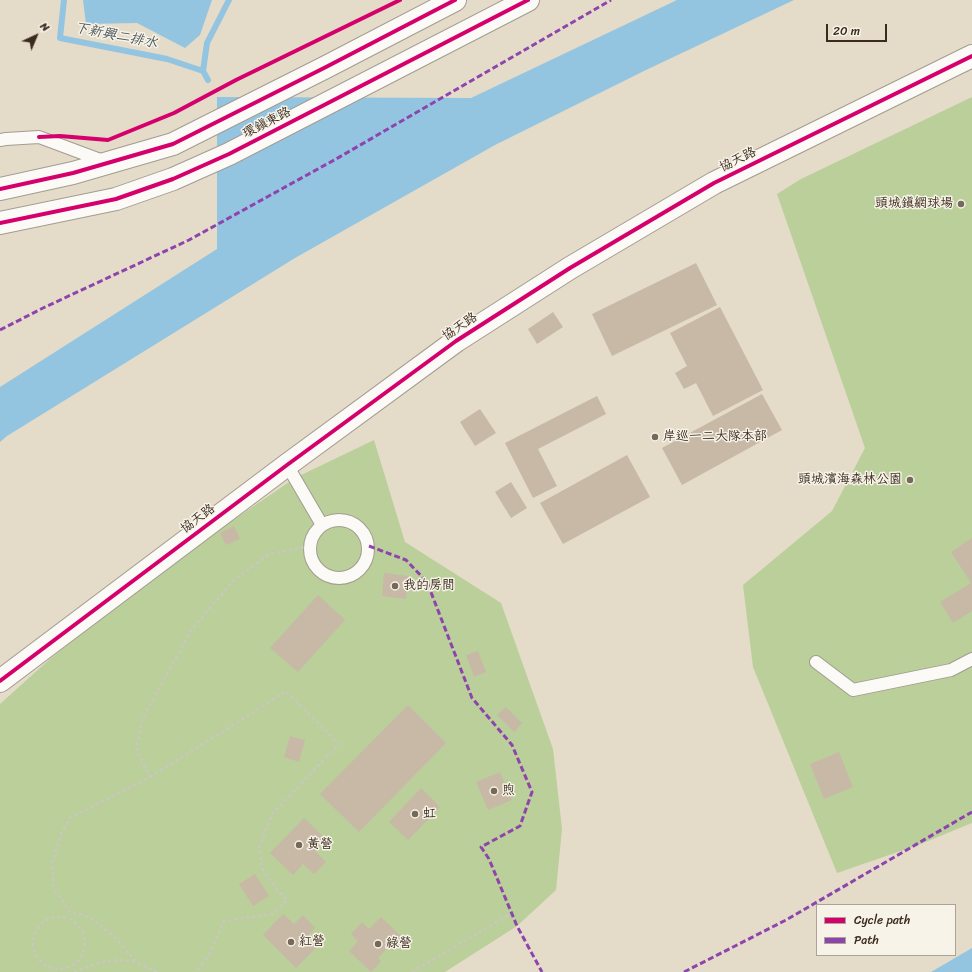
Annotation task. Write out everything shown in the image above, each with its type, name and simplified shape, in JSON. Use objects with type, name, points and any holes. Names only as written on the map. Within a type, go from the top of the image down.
[{"type":"street","name":"環鎮東路","points":[[0,189],[74,173],[174,144],[455,0]]},
{"type":"street","name":"環鎮東路","points":[[0,223],[116,198],[173,179],[229,154],[528,0]]},
{"type":"street","name":"協天路","points":[[0,681],[287,465],[456,341],[570,268],[714,183],[972,56]]},
{"type":"lane","points":[[0,140],[39,137],[109,163]]},
{"type":"lane","points":[[287,465],[322,525]]},
{"type":"lane","points":[[333,520],[345,520],[357,526],[365,535],[369,546],[367,559],[361,569],[351,577],[339,579],[327,576],[317,569],[311,558],[310,546],[313,534],[322,525],[333,520]]},
{"type":"lane","points":[[816,662],[853,690],[951,670],[972,659]]},
{"type":"path","points":[[150,777],[136,749],[142,719],[192,629],[234,580],[269,554],[310,546]]},
{"type":"path","points":[[136,962],[113,935],[89,917],[69,911],[54,889],[52,863],[62,832],[70,818],[150,777],[286,691],[339,744],[272,814],[259,848],[262,872],[287,901],[272,914],[224,921],[209,955],[196,972]]},
{"type":"path","points":[[412,972],[512,913]]},
{"type":"path","points":[[64,916],[74,920],[82,928],[86,939],[85,950],[80,960],[72,967],[61,969],[50,968],[40,961],[34,952],[33,941],[36,931],[43,922],[53,917],[64,916]]},
{"type":"path","points":[[72,967],[74,972],[98,963],[114,960],[136,962],[157,972]]},
{"type":"green space","name":"頭城濱海森林公園","points":[[972,97],[972,823],[918,845],[837,873],[753,667],[743,585],[832,511],[865,448],[777,194],[801,179]]},
{"type":"green space","points":[[374,440],[405,542],[501,603],[553,749],[562,829],[556,890],[517,926],[445,972],[0,972],[0,704],[51,658],[173,561],[295,478]]},
{"type":"water","points":[[83,0],[212,0],[200,35],[185,48],[137,23],[86,24]]},
{"type":"water","points":[[677,0],[794,0],[646,70],[495,145],[295,258],[7,436],[0,442],[0,387],[217,249],[217,97],[471,98]]},
{"type":"water","points":[[972,948],[972,972],[931,972]]},
{"type":"building","points":[[696,263],[717,305],[612,356],[592,314]]},
{"type":"building","points":[[720,307],[763,390],[713,416],[696,383],[684,389],[675,373],[687,366],[670,333]]},
{"type":"building","points":[[553,312],[563,327],[537,344],[528,329]]},
{"type":"building","points":[[762,394],[782,430],[682,485],[662,448]]},
{"type":"building","points":[[597,396],[606,414],[538,449],[557,486],[533,498],[505,443]]},
{"type":"building","points":[[480,409],[496,433],[475,446],[460,422]]},
{"type":"building","points":[[627,455],[650,497],[563,544],[540,503]]},
{"type":"building","points":[[511,482],[527,508],[511,518],[495,492]]},
{"type":"building","points":[[234,526],[240,539],[226,545],[220,533]]},
{"type":"building","points":[[972,538],[972,611],[953,623],[940,602],[971,583],[951,552]]},
{"type":"building","name":"我的房間","points":[[384,573],[409,576],[406,599],[382,596]]},
{"type":"building","points":[[318,595],[345,620],[298,672],[270,648]]},
{"type":"building","points":[[478,651],[486,672],[474,677],[466,655]]},
{"type":"building","points":[[408,705],[446,743],[359,832],[320,794]]},
{"type":"building","points":[[506,707],[522,723],[514,732],[497,715]]},
{"type":"building","points":[[290,736],[305,740],[299,762],[284,757]]},
{"type":"building","points":[[839,752],[853,787],[824,799],[810,764]]},
{"type":"building","name":"煦","points":[[500,772],[512,800],[488,810],[476,782]]},
{"type":"building","name":"虹","points":[[421,788],[440,807],[408,840],[389,822]]},
{"type":"building","name":"黃營","points":[[304,818],[326,839],[315,851],[326,862],[314,874],[303,864],[293,875],[270,853]]},
{"type":"building","points":[[255,874],[269,896],[253,906],[239,884]]},
{"type":"building","name":"紅營","points":[[283,914],[294,924],[303,915],[315,928],[307,937],[317,947],[296,968],[263,935]]},
{"type":"building","name":"綠營","points":[[381,917],[404,939],[393,951],[389,947],[378,958],[381,961],[371,972],[349,951],[358,941],[351,934],[362,922],[369,929]]},
{"type":"waterway","name":"下新興二排水","points":[[64,0],[60,38],[167,59],[203,71]]},
{"type":"waterway","points":[[208,80],[203,71],[207,43],[229,0]]},
{"type":"marked path","points":[[0,330],[43,308],[189,240],[336,159],[611,0]]},
{"type":"marked path","points":[[369,546],[406,560],[427,582],[472,698],[512,745],[532,792],[520,826],[481,847],[489,859],[517,926],[542,972]]},
{"type":"marked path","points":[[684,972],[786,920],[972,812]]},
{"type":"cycle path","points":[[39,137],[60,136],[108,140],[174,113],[236,80],[400,0]]},
{"type":"cycle path","points":[[0,189],[73,173],[173,144],[455,0]]},
{"type":"cycle path","points":[[0,223],[116,199],[173,179],[229,154],[528,0]]},
{"type":"cycle path","points":[[0,681],[287,465],[456,341],[570,268],[714,183],[972,56]]},
{"type":"place","name":"頭城鎮網球場","points":[[961,204]]},
{"type":"place","name":"岸巡一二大隊本部","points":[[655,437]]},
{"type":"place","name":"頭城濱海森林公園","points":[[910,480]]},
{"type":"place","name":"我的房間","points":[[395,586]]},
{"type":"place","name":"煦","points":[[494,791]]},
{"type":"place","name":"虹","points":[[415,814]]},
{"type":"place","name":"黃營","points":[[299,845]]},
{"type":"place","name":"紅營","points":[[291,942]]},
{"type":"place","name":"綠營","points":[[378,944]]}]
